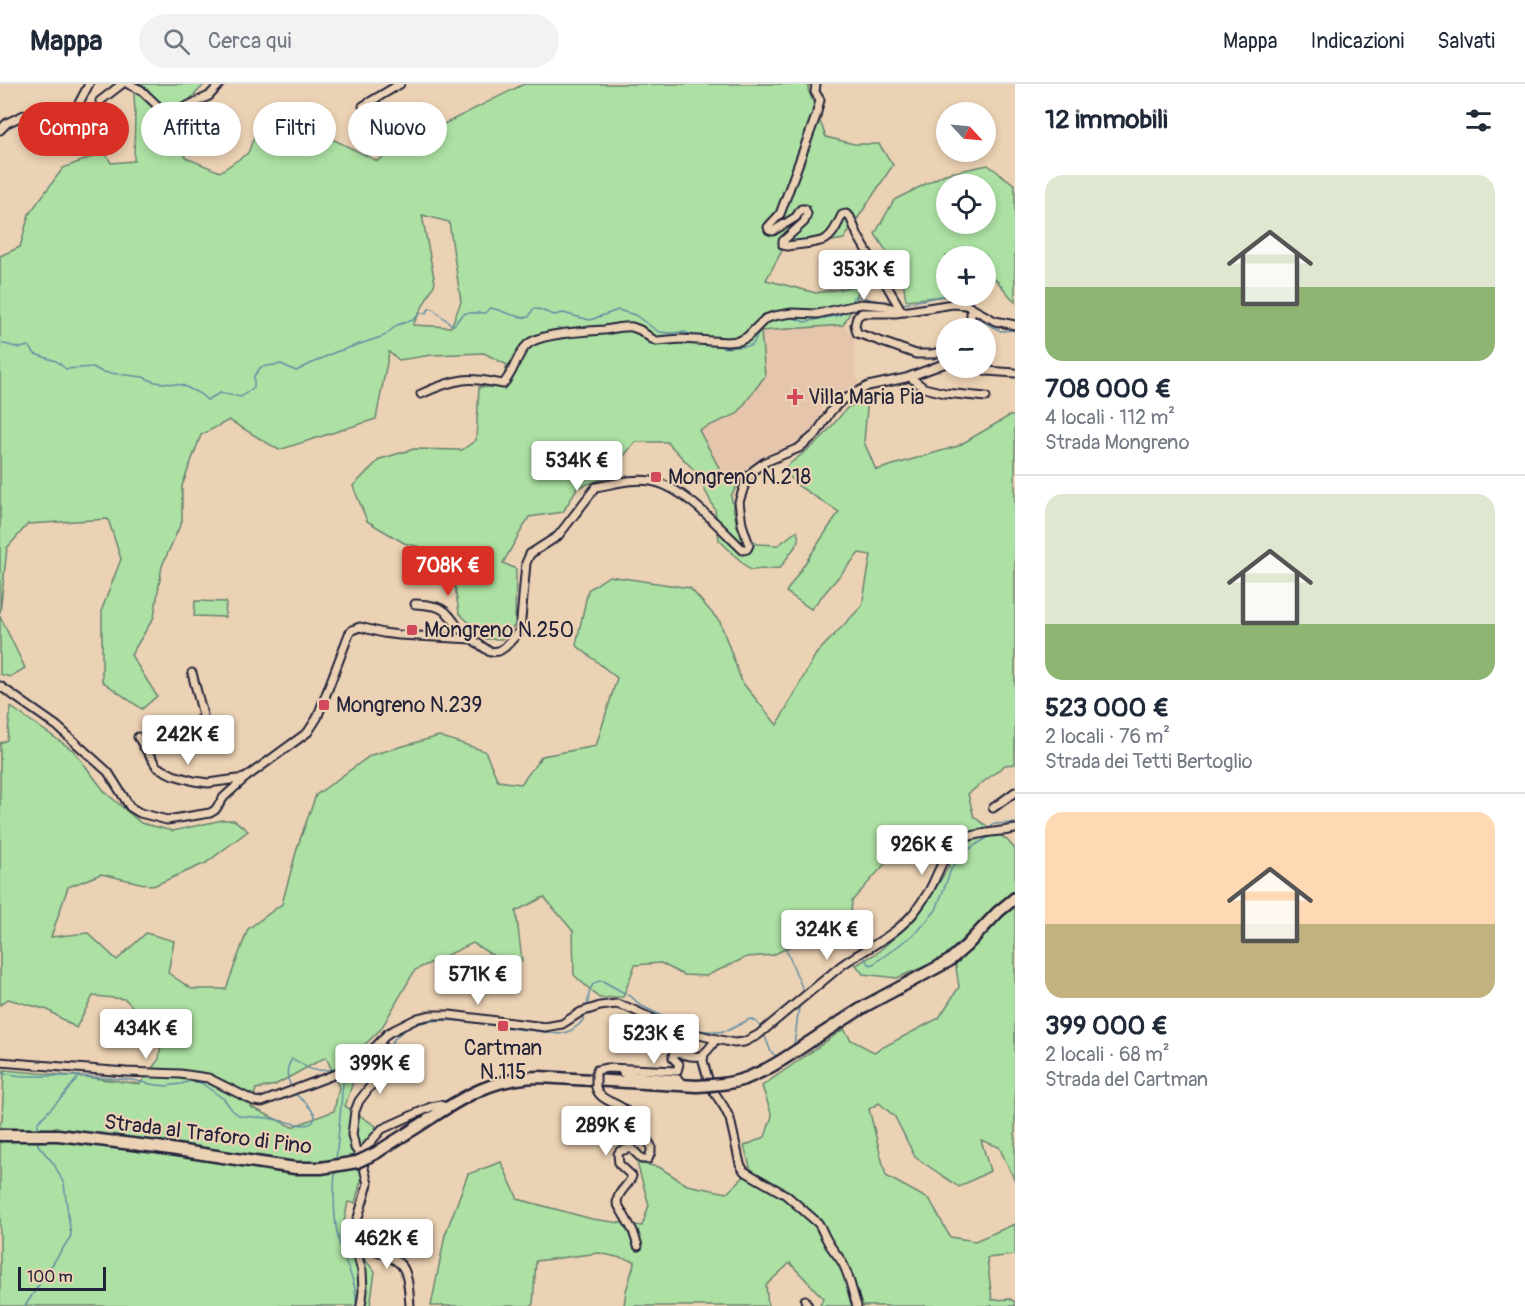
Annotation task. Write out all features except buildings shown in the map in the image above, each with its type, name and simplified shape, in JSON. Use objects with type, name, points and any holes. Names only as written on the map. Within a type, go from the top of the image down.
[{"type":"main road","name":"Strada al Traforo di Pino","points":[[0,1135],[58,1135],[295,1168],[321,1168],[357,1162],[376,1153],[447,1107],[478,1090],[524,1077],[697,1086],[718,1085],[746,1079],[859,1010],[949,961],[1015,898]]},
{"type":"street","points":[[0,130],[7,123],[24,115],[50,117],[78,105],[89,84]]},
{"type":"street","points":[[100,101],[122,84]]},
{"type":"street","points":[[128,84],[141,90],[162,110],[172,113],[209,96],[220,84]]},
{"type":"street","points":[[370,102],[400,84]]},
{"type":"street","points":[[816,84],[815,92],[820,100],[816,116],[780,214],[768,227],[769,230],[773,231],[796,217],[801,209],[805,209],[807,214],[804,222],[783,241],[783,245],[820,241],[826,239],[834,231],[842,215],[846,214],[850,217],[858,236],[903,311]]},
{"type":"street","points":[[420,394],[464,380],[503,384],[510,376],[521,352],[531,342],[576,332],[632,327],[657,341],[681,339],[727,342],[739,341],[747,337],[765,319],[774,316],[817,314],[861,304],[885,306],[903,311]]},
{"type":"street","points":[[936,353],[916,354],[857,333],[856,318],[862,313],[896,313],[953,304],[966,305],[995,321],[1015,325]]},
{"type":"street","points":[[971,308],[971,318]]},
{"type":"street","points":[[0,686],[57,726],[108,772],[130,807],[140,813],[166,820],[210,813],[244,778],[303,738],[314,725],[352,630],[364,627],[399,635],[472,639],[490,652],[505,648],[520,631],[526,563],[530,555],[558,536],[596,487],[650,480],[664,484],[687,498],[743,550],[747,549],[749,545],[742,524],[739,502],[746,481],[754,470],[765,462],[799,448],[816,434],[831,411],[841,401],[868,386],[910,377],[936,367]]},
{"type":"street","points":[[996,372],[1015,374]]},
{"type":"street","points":[[910,377],[924,388],[945,393],[986,397]]},
{"type":"street","points":[[415,604],[440,607],[451,616],[465,639]]},
{"type":"street","points":[[143,746],[173,736],[202,718],[192,673]]},
{"type":"street","points":[[138,738],[157,767],[173,775],[194,782],[208,783],[244,778]]},
{"type":"street","points":[[993,808],[1015,792]]},
{"type":"street","points":[[361,1306],[362,1270],[354,1231],[368,1184],[352,1135],[355,1111],[359,1101],[390,1061],[384,1049],[388,1033],[418,1018],[432,1015],[450,1015],[545,1027],[562,1024],[581,1012],[616,1004],[627,1006],[675,1029],[734,1043],[744,1042],[758,1035],[814,987],[855,956],[873,947],[898,929],[911,916],[928,892],[951,848],[963,839],[1015,830]]},
{"type":"street","points":[[638,1246],[633,1231],[617,1203],[619,1194],[632,1176],[619,1164],[618,1153],[631,1148],[642,1159],[648,1160],[651,1146],[626,1111],[597,1093],[597,1070],[607,1068],[677,1071],[679,1064],[673,1055],[676,1053],[699,1057],[716,1039]]},
{"type":"street","points":[[0,1062],[180,1074],[208,1078],[254,1101],[262,1102],[349,1069],[384,1049]]},
{"type":"street","points":[[704,1054],[703,1061],[708,1079],[730,1119],[740,1164],[744,1171],[789,1198],[818,1223],[827,1242],[843,1263],[858,1306]]},
{"type":"street","points":[[607,1068],[634,1076],[678,1079],[683,1085]]},
{"type":"street","points":[[358,1152],[362,1152],[382,1129],[431,1107],[440,1105],[447,1107]]},
{"type":"street","points":[[355,1242],[395,1259],[403,1266],[410,1306]]},
{"type":"shaded area","name":"Villa Maria Pia","points":[[843,325],[854,337],[855,374],[860,386],[821,408],[824,416],[812,435],[788,450],[762,459],[745,472],[727,481],[699,430],[737,414],[761,331]]},
{"type":"green space","points":[[133,84],[205,84],[187,102],[141,102],[141,156],[185,156],[220,172],[248,153],[253,140],[253,156],[336,156],[336,141],[348,147],[348,156],[367,156],[377,161],[386,156],[447,156],[447,122],[524,84],[809,84],[808,89],[826,137],[854,144],[879,144],[893,165],[844,239],[783,249],[766,280],[816,293],[859,286],[856,302],[843,325],[761,331],[765,376],[737,414],[699,430],[726,481],[745,472],[731,496],[737,526],[757,544],[778,545],[797,531],[799,541],[780,568],[750,570],[719,540],[715,510],[695,471],[667,442],[635,442],[623,457],[619,473],[577,488],[563,512],[529,517],[503,563],[516,569],[515,625],[502,639],[486,639],[459,613],[450,554],[404,543],[367,521],[353,486],[380,459],[414,449],[462,450],[476,440],[479,387],[501,387],[507,365],[484,353],[432,355],[399,360],[389,352],[376,419],[279,450],[229,420],[201,435],[182,486],[182,521],[162,566],[154,617],[131,655],[157,696],[142,709],[102,681],[102,609],[121,559],[108,519],[28,524],[7,548],[0,613],[0,256],[20,247],[29,214],[63,168],[94,156],[107,156],[111,163],[134,161]],"holes":[[[422,215],[449,222],[461,302],[451,327],[413,325],[435,283]]]},
{"type":"green space","points":[[988,165],[1015,185],[1015,302],[996,280],[996,246],[936,246],[936,297],[906,300],[902,275],[875,234],[894,200],[936,179],[936,234],[996,234],[996,174],[945,174]]},
{"type":"green space","points":[[868,397],[864,442],[876,470],[958,446],[1009,416],[1015,416],[1015,764],[1005,765],[968,794],[974,817],[1007,840],[1015,849],[1015,892],[998,905],[942,959],[897,978],[863,974],[856,965],[877,953],[916,918],[949,867],[937,831],[891,857],[852,901],[850,924],[805,939],[773,955],[747,957],[706,976],[683,975],[661,963],[635,965],[623,997],[599,998],[574,975],[573,931],[544,897],[516,911],[522,961],[503,962],[473,943],[415,970],[381,1029],[356,1053],[354,1079],[345,1106],[376,1126],[355,1203],[348,1202],[344,1222],[345,1235],[375,1272],[370,1306],[0,1306],[0,1123],[2,1121],[4,1070],[140,1084],[159,1059],[162,1037],[125,999],[93,996],[76,1028],[48,1010],[8,999],[0,1005],[0,743],[7,740],[11,707],[74,751],[105,792],[141,823],[173,831],[222,820],[234,820],[248,831],[206,863],[153,886],[101,874],[68,887],[51,937],[88,933],[117,960],[146,933],[174,941],[168,973],[192,989],[226,989],[248,929],[282,904],[298,845],[316,795],[371,755],[439,736],[485,751],[498,781],[521,784],[542,756],[596,746],[617,678],[576,645],[588,590],[609,576],[690,588],[720,622],[742,682],[777,725],[816,654],[862,606],[871,555],[859,553],[811,609],[786,592],[839,512],[797,485],[783,469],[820,440],[847,408]],"holes":[[[326,1057],[339,1087],[334,1111],[292,1127],[251,1107],[256,1089],[275,1085]]]},
{"type":"green space","points":[[195,601],[226,602],[225,617],[194,616]]},
{"type":"green space","points":[[0,616],[25,668],[10,677],[0,674]]},
{"type":"green space","points":[[1015,904],[1015,1181],[999,1147],[981,1140],[990,1171],[959,1187],[915,1157],[895,1117],[879,1103],[869,1109],[886,1176],[930,1200],[950,1237],[975,1241],[1015,1224],[1015,1255],[987,1258],[992,1300],[1010,1299],[1015,1302],[1015,1306],[820,1306],[823,1298],[790,1263],[766,1285],[768,1306],[624,1306],[635,1261],[599,1253],[536,1261],[531,1306],[431,1306],[445,1235],[468,1174],[501,1162],[518,1199],[592,1219],[642,1226],[649,1205],[637,1163],[659,1167],[687,1185],[727,1193],[751,1170],[744,1146],[765,1137],[772,1116],[762,1086],[844,1029],[851,1040],[874,1052],[939,1018],[959,987],[955,961]]},
{"type":"waterway","points":[[852,302],[857,296],[894,305]]},
{"type":"waterway","points":[[903,304],[936,297]]},
{"type":"waterway","points":[[0,343],[20,348],[29,346],[35,354],[56,361],[66,369],[93,367],[102,372],[182,385],[207,400],[220,393],[241,397],[254,387],[254,376],[261,367],[281,364],[296,371],[333,353],[384,336],[397,325],[413,320],[430,308],[452,325],[466,313],[485,313],[490,308],[519,317],[529,317],[533,309],[538,309],[554,315],[563,313],[590,320],[618,310],[635,315],[659,332],[683,332],[713,339]]},
{"type":"waterway","points":[[781,318],[791,317],[805,322],[840,315],[848,310]]},
{"type":"waterway","points":[[976,315],[978,319],[1001,331],[1015,330]]},
{"type":"waterway","points":[[718,344],[723,348],[749,346],[753,344],[762,327],[776,318]]},
{"type":"waterway","points":[[988,830],[993,824],[1015,823]]},
{"type":"waterway","points":[[862,954],[872,965],[917,932],[936,910],[952,867],[972,847],[987,838],[987,834]]},
{"type":"waterway","points":[[804,992],[785,947],[784,942],[787,937],[816,942],[838,929],[855,926],[860,950]]},
{"type":"waterway","points":[[587,1008],[592,986],[598,981],[603,981],[633,998],[640,1005],[697,1030],[718,1032],[729,1030],[750,1019],[757,1022],[761,1029]]},
{"type":"waterway","points":[[794,1045],[799,1007],[806,999]]},
{"type":"waterway","points":[[388,1049],[397,1036],[409,1027],[424,1022],[456,1021],[559,1034],[576,1027],[587,1012]]},
{"type":"waterway","points":[[764,1034],[771,1052],[777,1057]]},
{"type":"waterway","points":[[343,1081],[364,1078],[374,1072],[386,1053]]},
{"type":"waterway","points":[[292,1088],[287,1074],[292,1059],[313,1070],[336,1070]]},
{"type":"waterway","points":[[0,1073],[22,1076],[79,1076],[133,1080],[166,1086],[190,1081],[201,1083],[224,1099],[240,1116],[268,1118],[302,1125],[310,1124],[315,1117],[314,1113],[294,1093]]},
{"type":"waterway","points":[[38,1130],[38,1122],[79,1076]]},
{"type":"waterway","points":[[336,1161],[343,1082]]},
{"type":"waterway","points":[[25,1306],[71,1236],[64,1184],[54,1164],[38,1145],[38,1141]]},
{"type":"waterway","points":[[335,1172],[335,1222],[342,1252],[354,1285],[356,1306]]},
{"type":"place","name":"Villa Maria Pia","points":[[795,397]]},
{"type":"place","name":"Mongreno N.218","points":[[656,477]]},
{"type":"place","name":"Mongreno N.250","points":[[412,630]]},
{"type":"place","name":"Mongreno N.239","points":[[324,705]]},
{"type":"place","name":"Cartman N.115","points":[[503,1026]]}]
